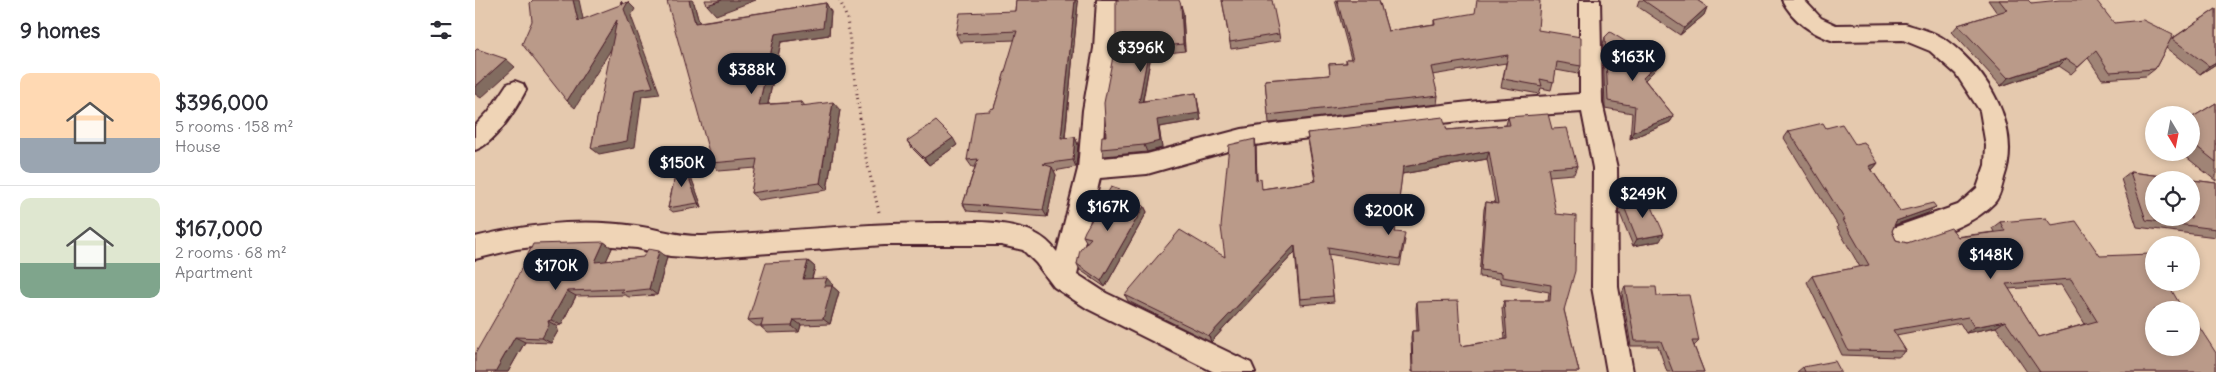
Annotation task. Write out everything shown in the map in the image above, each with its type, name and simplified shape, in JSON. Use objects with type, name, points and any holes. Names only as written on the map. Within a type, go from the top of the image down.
[{"type":"street","points":[[1063,279],[1090,169],[1094,110],[1105,48],[1107,0]]},
{"type":"street","points":[[1590,0],[1591,102],[1605,168],[1605,287],[1621,372]]},
{"type":"street","points":[[1792,0],[1814,24],[1834,33],[1905,32],[1938,45],[1964,68],[1991,110],[1998,146],[1997,165],[1987,194],[1967,212],[1899,237]]},
{"type":"street","points":[[475,141],[497,117],[515,90]]},
{"type":"street","points":[[1090,169],[1147,164],[1242,138],[1275,133],[1478,110],[1591,102]]},
{"type":"street","points":[[475,248],[516,238],[542,235],[600,234],[637,237],[670,245],[701,247],[884,234],[1001,234],[1030,241],[1045,254],[1063,279],[1097,301],[1242,372]]},
{"type":"path","points":[[840,0],[847,19],[865,154],[884,234]]},
{"type":"building","points":[[533,0],[573,0],[578,21],[620,5],[621,1],[622,4],[628,2],[624,9],[653,87],[635,90],[627,141],[591,148],[617,20],[567,101],[522,44],[532,21],[530,3]]},
{"type":"building","points":[[689,0],[695,23],[826,3],[823,27],[775,34],[759,105],[802,102],[801,106],[833,102],[820,183],[751,193],[757,159],[712,163],[667,1]]},
{"type":"building","points":[[705,0],[722,0],[707,5]]},
{"type":"building","points":[[1016,0],[1075,0],[1061,138],[1075,137],[1073,160],[1043,164],[1052,167],[1043,210],[963,204],[978,159],[967,160],[975,112],[990,111],[990,109],[994,108],[1017,31],[956,34],[960,13],[1015,11]]},
{"type":"building","points":[[1116,0],[1179,0],[1181,5],[1183,44],[1149,48],[1139,102],[1196,93],[1199,113],[1157,120],[1160,141],[1144,145],[1101,149],[1102,136],[1106,136],[1104,103],[1116,41]]},
{"type":"building","points":[[1222,0],[1272,0],[1279,34],[1230,42]]},
{"type":"building","points":[[1337,0],[1379,0],[1388,31],[1435,24],[1434,20],[1475,13],[1477,0],[1540,1],[1538,30],[1581,37],[1581,66],[1557,62],[1554,82],[1540,79],[1542,86],[1503,79],[1508,55],[1431,67],[1438,96],[1268,115],[1265,80],[1330,75],[1329,64],[1347,63],[1346,59],[1353,59]]},
{"type":"building","points":[[1643,0],[1697,0],[1707,7],[1684,28]]},
{"type":"building","points":[[1999,0],[2028,0],[2031,3],[2060,0],[2096,0],[2114,23],[2143,20],[2173,35],[2155,69],[2110,72],[2096,51],[2078,67],[2066,59],[2008,78],[1958,25],[2007,10]]},
{"type":"building","points":[[2216,9],[2216,62],[2209,66],[2172,39]]},
{"type":"building","points":[[1610,32],[1659,62],[1643,78],[1674,116],[1633,132],[1635,106],[1608,101],[1605,37]]},
{"type":"building","points":[[477,49],[506,59],[475,87],[475,51]]},
{"type":"building","points":[[2216,103],[2216,162],[2200,149],[2200,113]]},
{"type":"building","points":[[1548,114],[1552,129],[1567,128],[1577,166],[1548,168],[1556,214],[1576,216],[1575,271],[1564,310],[1579,372],[1413,372],[1412,331],[1419,331],[1417,302],[1458,301],[1461,346],[1507,339],[1504,301],[1550,301],[1551,285],[1502,277],[1502,273],[1481,270],[1486,202],[1498,204],[1489,151],[1403,167],[1395,232],[1405,233],[1400,259],[1328,247],[1333,296],[1300,299],[1295,245],[1209,336],[1125,295],[1180,230],[1225,257],[1221,227],[1229,145],[1255,139],[1256,180],[1261,179],[1262,189],[1316,181],[1307,133],[1443,117],[1447,130],[1510,125],[1508,117]]},
{"type":"building","points":[[936,121],[953,138],[924,158],[907,141]]},
{"type":"building","points":[[1823,123],[1826,128],[1842,124],[1855,144],[1864,142],[1878,163],[1869,166],[1900,211],[1933,203],[1936,207],[1896,221],[1892,231],[1896,240],[1907,243],[1951,228],[1958,237],[2005,231],[2000,222],[2046,218],[2051,225],[2076,221],[2100,256],[2145,254],[2145,291],[2172,291],[2178,301],[2145,301],[2145,356],[2200,356],[2200,328],[2216,353],[2216,372],[2040,372],[2005,321],[1974,327],[1968,317],[1893,330],[1906,351],[1848,350],[1812,276],[1869,265],[1843,220],[1845,220],[1789,131]],"holes":[[[2071,279],[2097,321],[2039,337],[2006,284]]]},
{"type":"building","points":[[680,154],[698,203],[668,208]]},
{"type":"building","points":[[2130,172],[2145,174],[2145,217]]},
{"type":"building","points":[[2200,181],[2216,183],[2216,229],[2193,226],[2200,226]]},
{"type":"building","points":[[1111,187],[1135,195],[1132,201],[1144,206],[1101,281],[1077,264],[1080,250],[1091,238],[1083,236],[1085,231]]},
{"type":"building","points":[[1649,200],[1664,234],[1637,239],[1623,204]]},
{"type":"building","points":[[604,242],[595,262],[643,257],[648,249],[659,251],[649,289],[621,292],[623,289],[567,291],[551,320],[548,321],[549,325],[542,338],[515,337],[495,372],[475,372],[475,354],[508,296],[533,244]]},
{"type":"building","points":[[808,261],[803,279],[827,278],[824,286],[832,286],[823,319],[794,320],[792,326],[761,327],[763,319],[748,320],[766,263]]},
{"type":"building","points":[[1625,287],[1656,287],[1657,296],[1689,295],[1699,341],[1692,341],[1704,372],[1673,372],[1661,341],[1635,341]]},
{"type":"building","points":[[1835,361],[1841,372],[1805,372],[1803,367]]}]
